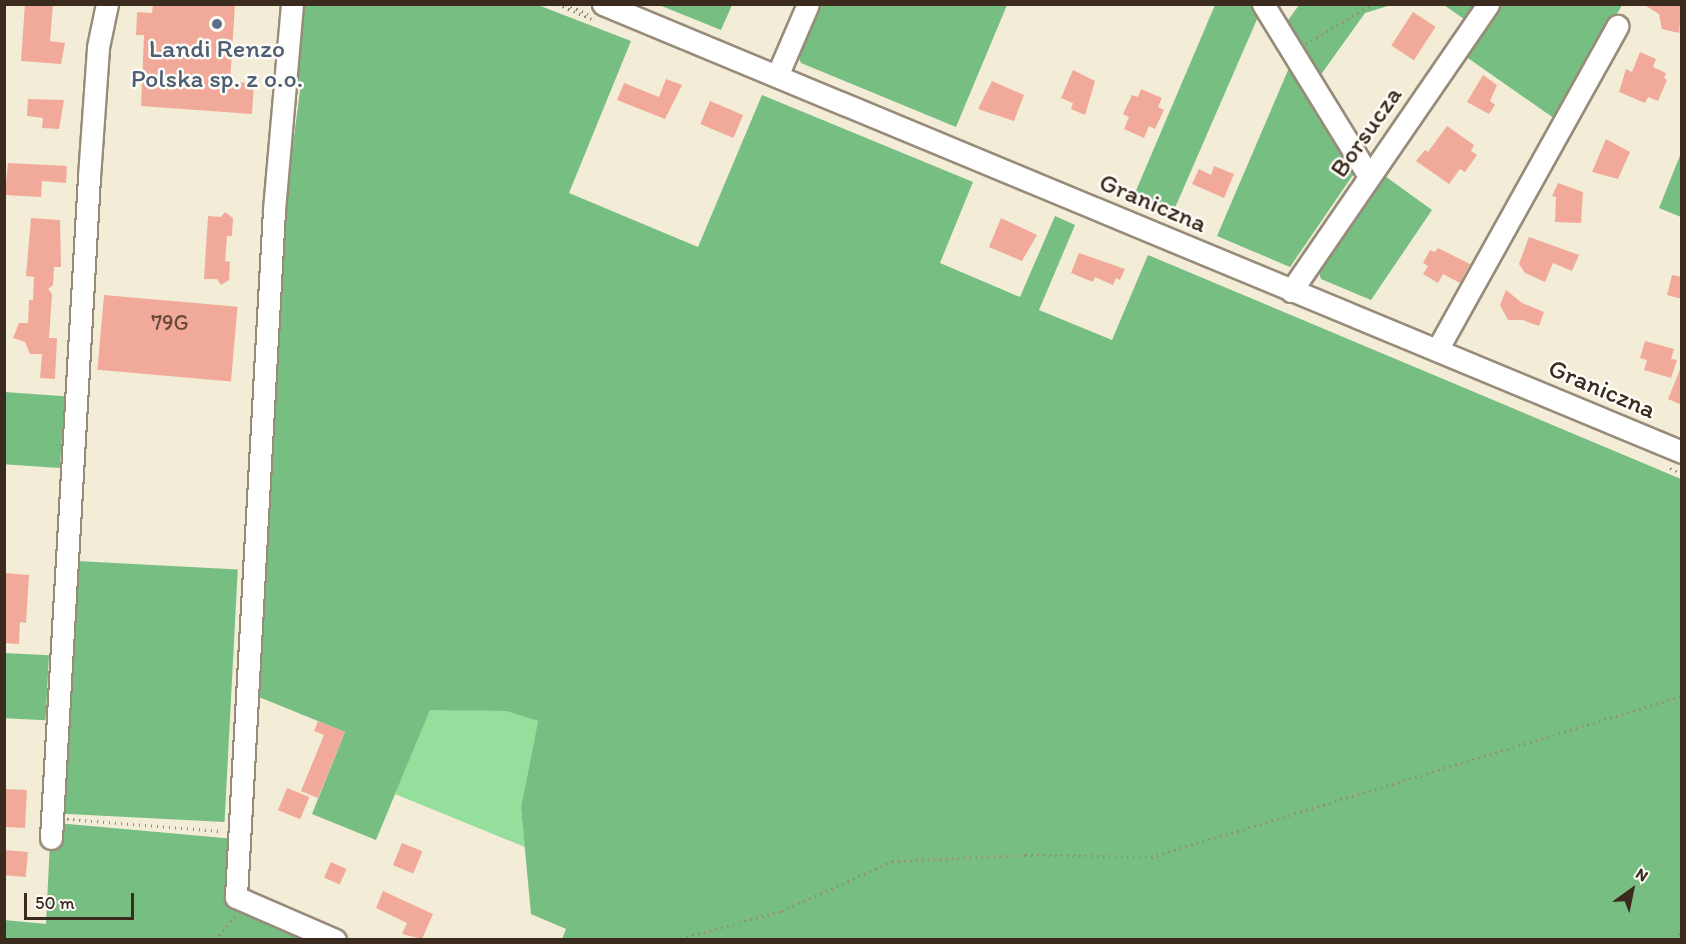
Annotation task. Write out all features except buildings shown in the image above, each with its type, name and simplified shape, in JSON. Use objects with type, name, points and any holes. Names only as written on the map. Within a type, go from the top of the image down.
[{"type":"street","points":[[51,828],[89,177],[98,47],[107,4]]},
{"type":"street","points":[[291,4],[274,210],[266,415],[236,897],[335,939]]},
{"type":"street","name":"Graniczna","points":[[603,4],[1682,452]]},
{"type":"street","points":[[777,76],[808,4]]},
{"type":"street","points":[[1263,4],[1368,175]]},
{"type":"street","name":"Borsucza","points":[[1291,291],[1368,175],[1488,4]]},
{"type":"street","points":[[1437,350],[1617,26]]},
{"type":"path","points":[[1292,52],[1372,4]]},
{"type":"path","points":[[675,939],[782,910],[892,861],[1025,855],[1151,857],[1682,696]]},
{"type":"path","points":[[51,828],[239,833]]},
{"type":"path","points":[[215,939],[235,917],[236,897]]},
{"type":"path","points":[[1677,939],[1682,929]]},
{"type":"green space","points":[[300,5],[538,5],[631,41],[569,193],[698,247],[762,95],[973,182],[940,263],[1020,297],[1055,216],[1075,225],[1039,310],[1112,340],[1148,255],[1681,479],[1681,939],[562,939],[566,929],[531,914],[521,807],[538,721],[506,711],[430,710],[376,840],[312,814],[345,732],[254,695],[272,434],[278,258],[301,83],[288,79]]},
{"type":"green space","points":[[659,5],[732,5],[721,30]]},
{"type":"green space","points":[[813,5],[1007,5],[956,127],[801,63],[795,48]]},
{"type":"green space","points":[[1215,5],[1257,5],[1261,10],[1171,217],[1132,200]]},
{"type":"green space","points":[[1299,5],[1391,5],[1365,13],[1317,80],[1284,26]]},
{"type":"green space","points":[[1444,5],[1475,5],[1464,19]]},
{"type":"green space","points":[[1501,5],[1622,5],[1558,121],[1465,56]]},
{"type":"green space","points":[[1292,61],[1357,169],[1290,267],[1217,236]]},
{"type":"green space","points":[[1681,153],[1681,217],[1659,208]]},
{"type":"green space","points":[[1382,174],[1432,210],[1371,300],[1321,279],[1317,266]]},
{"type":"green space","points":[[4,392],[65,396],[60,468],[4,464]]},
{"type":"green space","points":[[77,561],[238,569],[225,822],[64,814]]},
{"type":"green space","points":[[4,653],[49,655],[46,720],[4,718]]},
{"type":"green space","points":[[430,709],[506,711],[538,721],[521,807],[525,847],[395,794]]},
{"type":"green space","points":[[57,823],[235,839],[232,905],[317,939],[5,939],[4,920],[46,924],[50,841]]},
{"type":"place","name":"Landi Renzo Polska sp. z o.o.","points":[[217,24]]}]
